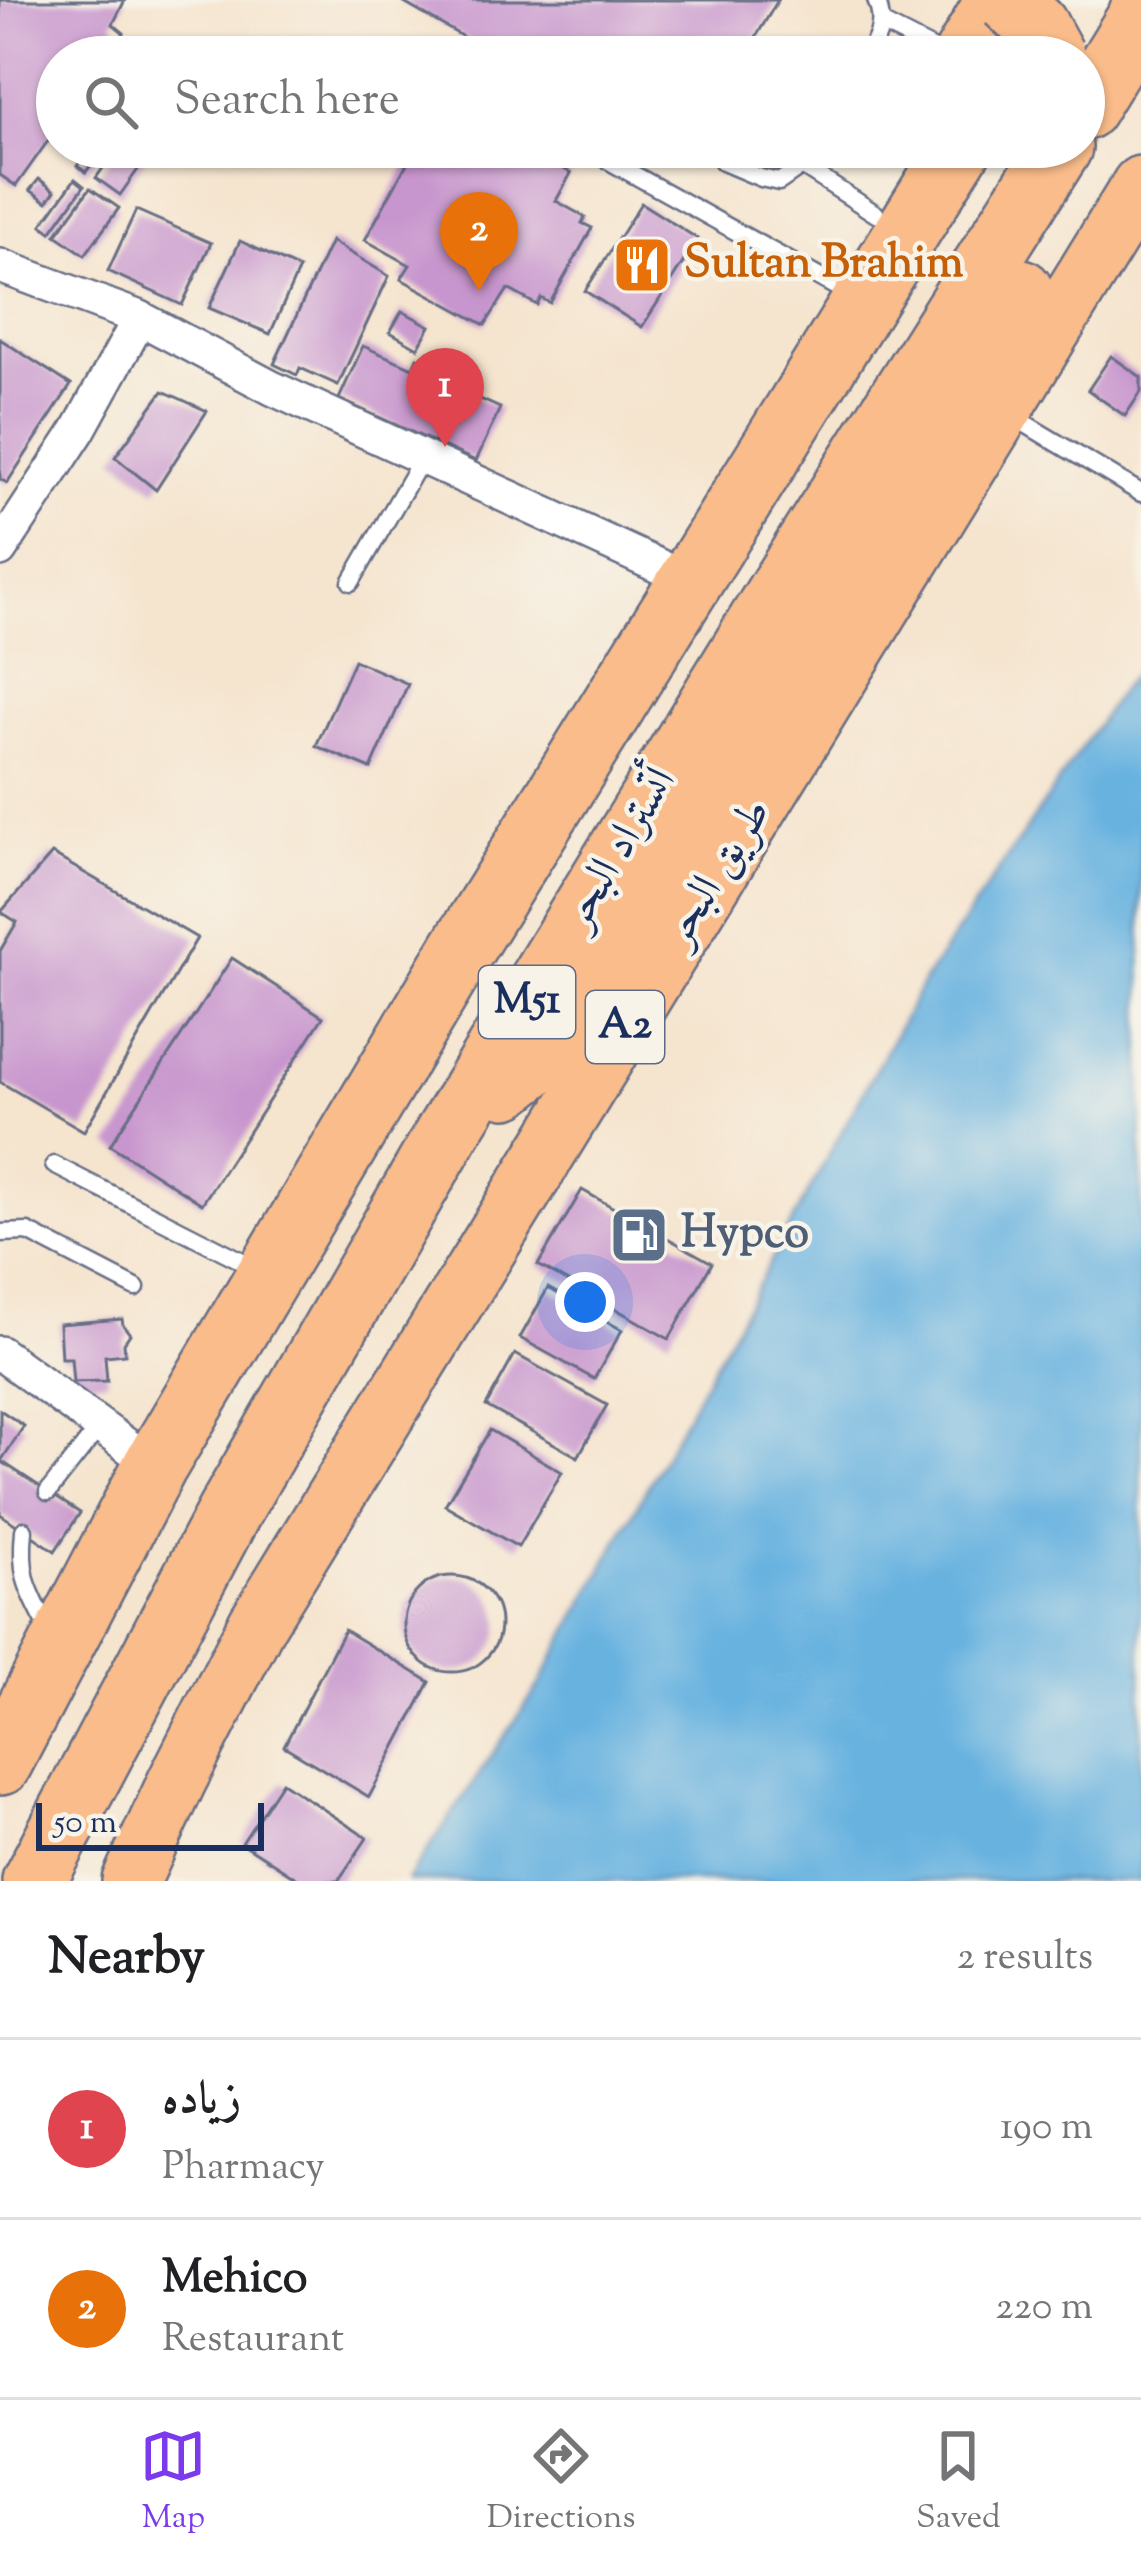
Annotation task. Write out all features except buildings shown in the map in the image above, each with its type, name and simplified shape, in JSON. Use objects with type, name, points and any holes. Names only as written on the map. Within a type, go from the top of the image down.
[{"type":"highway","points":[[977,36],[998,0]]},
{"type":"highway","points":[[1008,0],[1041,36]]},
{"type":"highway","points":[[1028,36],[1050,0]]},
{"type":"highway","points":[[1105,74],[1141,15]]},
{"type":"highway","points":[[842,322],[876,214],[900,168]]},
{"type":"highway","name":"أتستراد البحر","points":[[0,1763],[155,1466],[842,322],[946,168]]},
{"type":"highway","name":"أتستراد البحر","points":[[34,1881],[229,1512],[448,1132],[784,583],[1047,168]]},
{"type":"highway","points":[[448,1132],[543,1057],[657,890],[1025,283],[1060,207],[1068,168]]},
{"type":"highway","name":"طريق البحر","points":[[131,1881],[257,1624],[1141,184]]},
{"type":"street","points":[[0,266],[140,318],[272,388],[689,580]]},
{"type":"street","points":[[0,550],[78,431],[140,318]]},
{"type":"street","points":[[0,1352],[155,1466]]},
{"type":"lane","points":[[876,0],[881,23],[876,36]]},
{"type":"lane","points":[[881,23],[907,36]]},
{"type":"lane","points":[[615,168],[842,322]]},
{"type":"lane","points":[[737,168],[779,182],[799,168]]},
{"type":"lane","points":[[805,168],[876,214]]},
{"type":"lane","points":[[1003,410],[1141,493]]},
{"type":"lane","points":[[351,582],[423,457]]},
{"type":"lane","points":[[54,1166],[269,1274]]},
{"type":"lane","points":[[0,1233],[28,1232],[136,1288]]},
{"type":"lane","points":[[48,1492],[100,1426]]},
{"type":"lane","points":[[24,1530],[24,1581],[59,1650]]},
{"type":"water","points":[[1141,667],[1141,1881],[407,1881],[538,1687],[925,979],[1122,688]]},
{"type":"place","name":"Sultan Brahim","points":[[642,265]]},
{"type":"place","name":"Mehico","points":[[479,291]]},
{"type":"place","name":"زياده","points":[[445,447]]},
{"type":"place","name":"Hypco","points":[[639,1235]]}]
